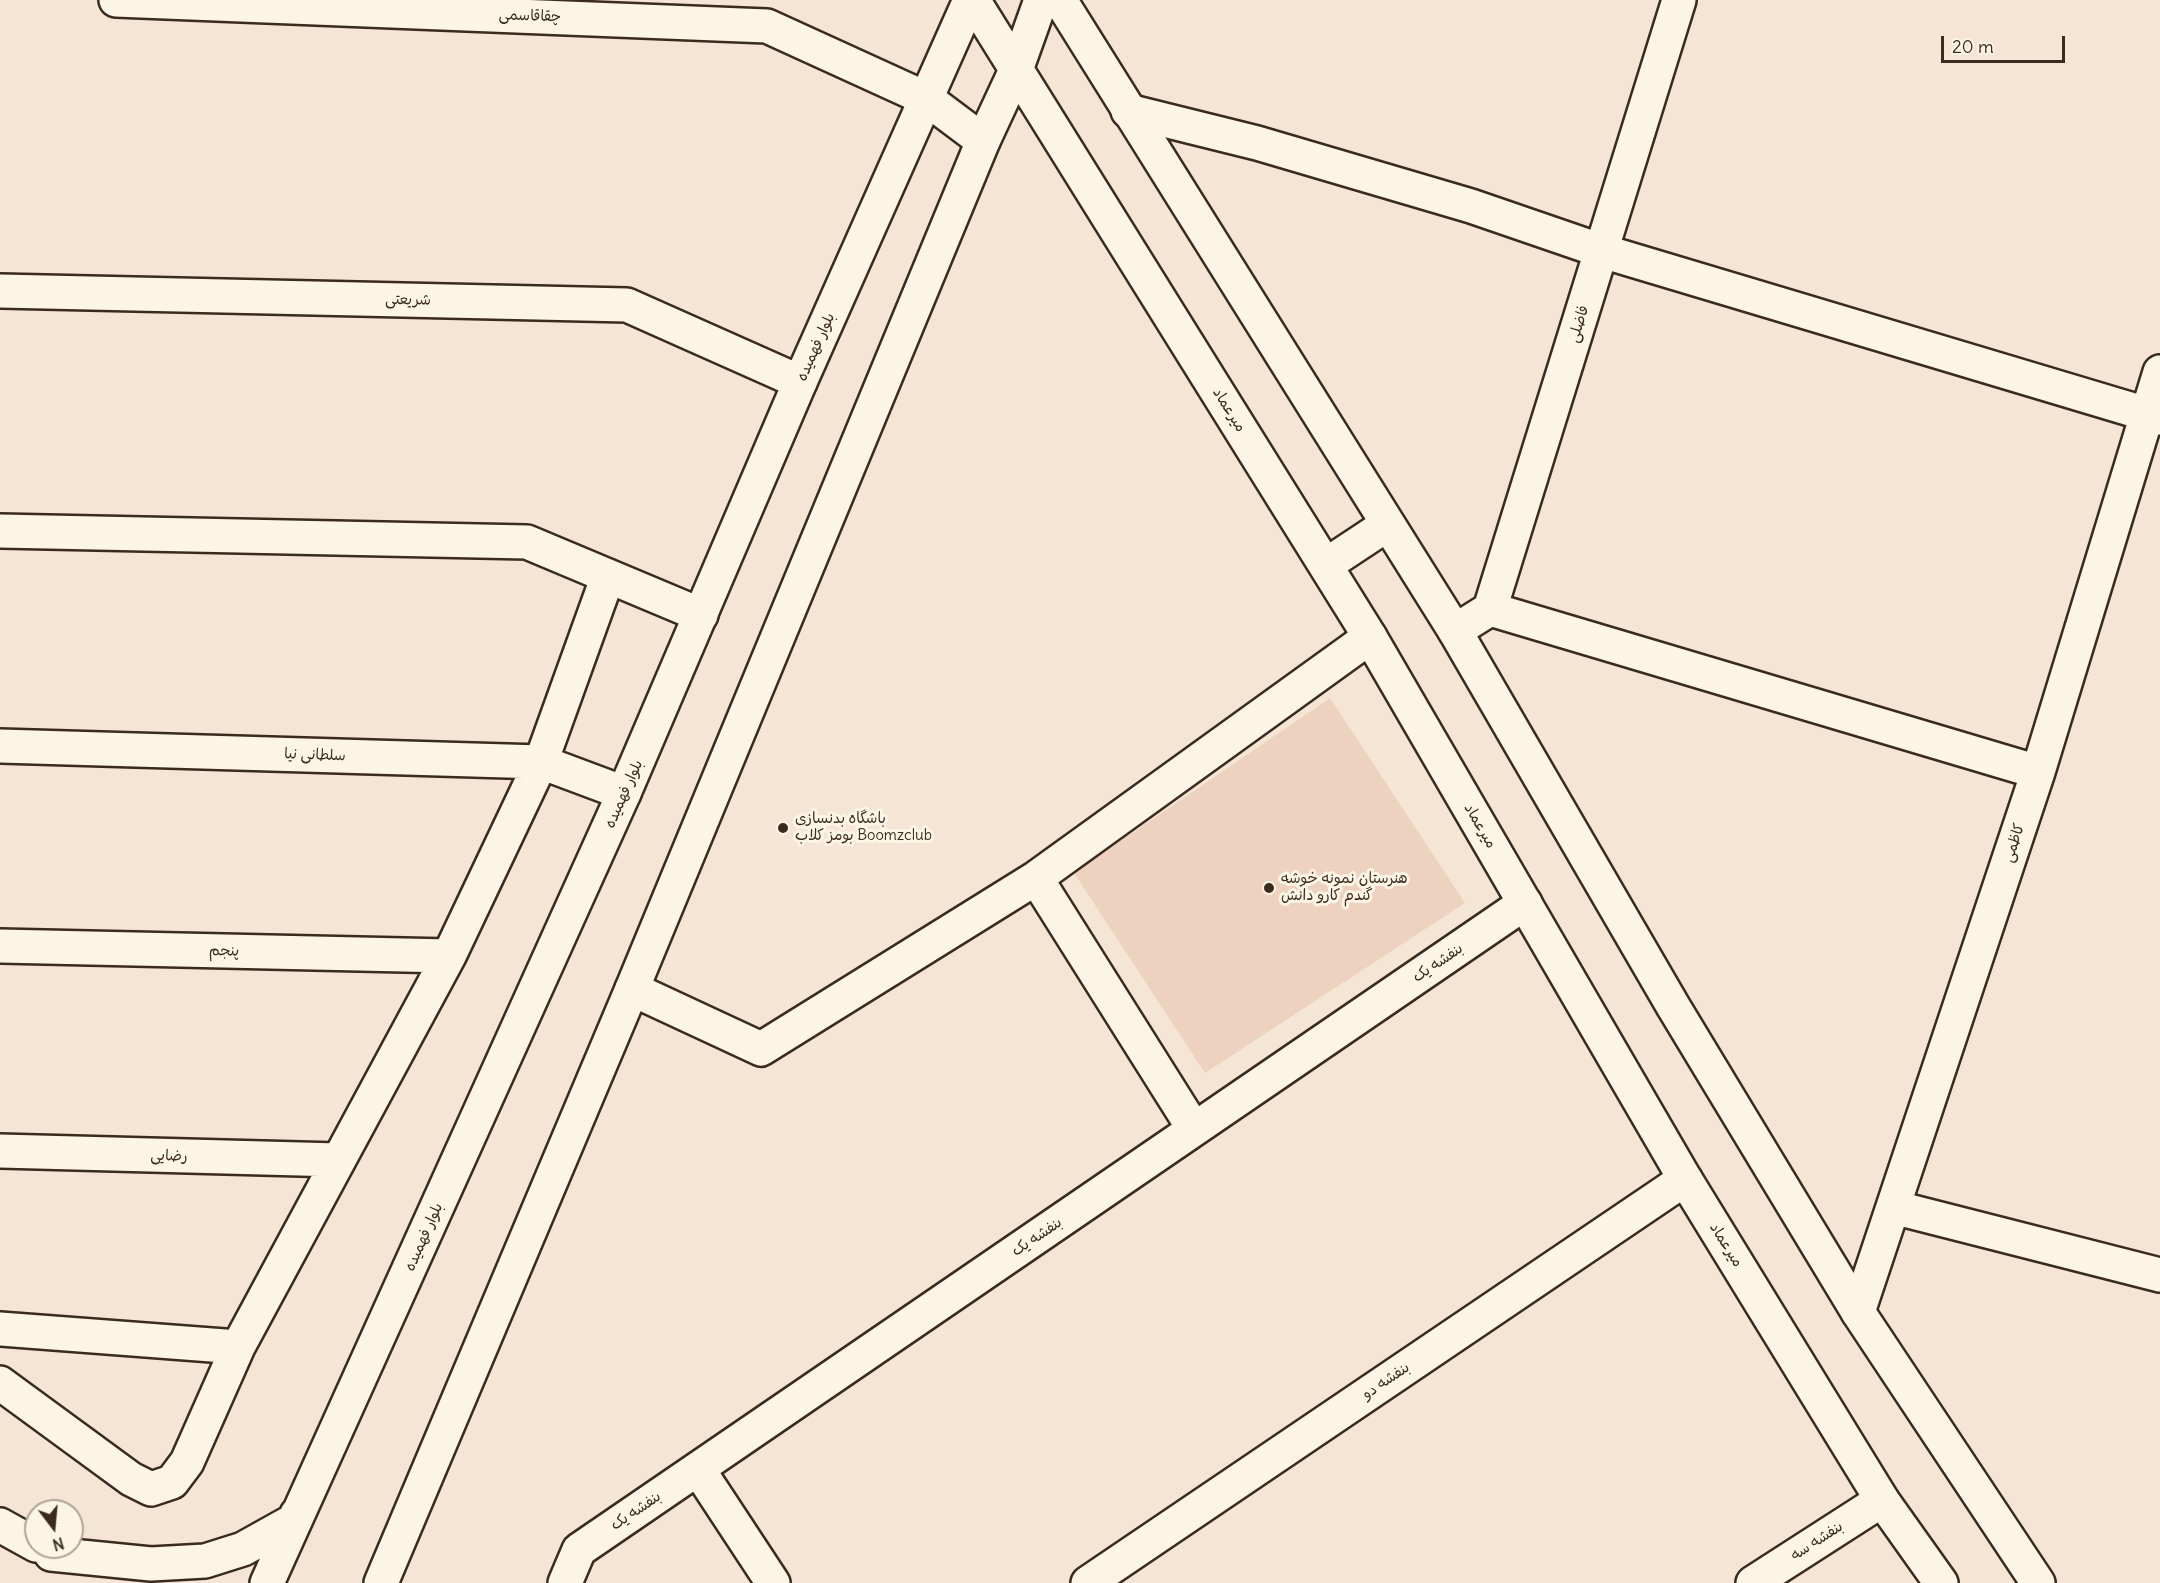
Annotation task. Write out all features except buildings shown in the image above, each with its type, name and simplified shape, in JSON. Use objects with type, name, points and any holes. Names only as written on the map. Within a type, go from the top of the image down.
[{"type":"street","name":"چقاقاسمی","points":[[116,0],[764,13],[927,99],[983,141]]},
{"type":"street","name":"میرعماد","points":[[972,0],[1370,637],[1685,1179],[1882,1500],[1941,1583]]},
{"type":"street","name":"بلوار فهمیده","points":[[267,1583],[624,793],[800,382],[972,0]]},
{"type":"street","points":[[381,1583],[632,989],[983,141],[1016,70],[1041,0]]},
{"type":"street","points":[[1060,0],[1455,631],[1673,1006],[1858,1312],[2038,1583]]},
{"type":"street","name":"فاضلی","points":[[1490,609],[1679,0]]},
{"type":"street","points":[[1124,103],[1471,206],[1602,251],[2154,416]]},
{"type":"street","name":"شریعتی","points":[[0,291],[627,305],[800,382]]},
{"type":"street","name":"کاظمی","points":[[1858,1312],[2154,416],[2160,372]]},
{"type":"street","points":[[1326,566],[1388,524]]},
{"type":"street","points":[[0,531],[527,542],[701,615]]},
{"type":"street","points":[[0,1383],[131,1479],[151,1489],[172,1482],[187,1462],[238,1347],[448,956],[541,762],[608,576]]},
{"type":"street","points":[[1455,631],[1490,609],[2038,772]]},
{"type":"street","points":[[632,989],[761,1049],[1036,878],[1370,637]]},
{"type":"street","name":"سلطانی نیا","points":[[0,746],[541,762],[624,793]]},
{"type":"street","points":[[1036,878],[1194,1129]]},
{"type":"street","name":"بنفشه یک","points":[[565,1583],[579,1550],[1525,903]]},
{"type":"street","name":"پنجم","points":[[0,946],[448,956]]},
{"type":"street","name":"رضایی","points":[[0,1151],[338,1160]]},
{"type":"street","name":"بنفشه دو","points":[[1088,1583],[1685,1179]]},
{"type":"street","points":[[1893,1208],[2160,1275]]},
{"type":"street","points":[[0,1329],[238,1347]]},
{"type":"street","points":[[698,1469],[773,1583]]},
{"type":"street","points":[[84,1555],[151,1564],[185,1563],[223,1556],[243,1549],[294,1520],[313,1483]]},
{"type":"street","name":"بنفشه سه","points":[[1753,1583],[1882,1500]]},
{"type":"street","points":[[0,1525],[24,1539]]},
{"type":"street","points":[[59,1559],[100,1583]]},
{"type":"shaded area","name":"هنرستان نمونه خوشه گندم کارو دانش","points":[[1330,698],[1465,903],[1205,1073],[1074,873]]},
{"type":"place","name":"باشگاه بدنسازی بومز کلاب Boomzclub","points":[[783,828]]},
{"type":"place","name":"هنرستان نمونه خوشه گندم کارو دانش","points":[[1269,888]]}]
